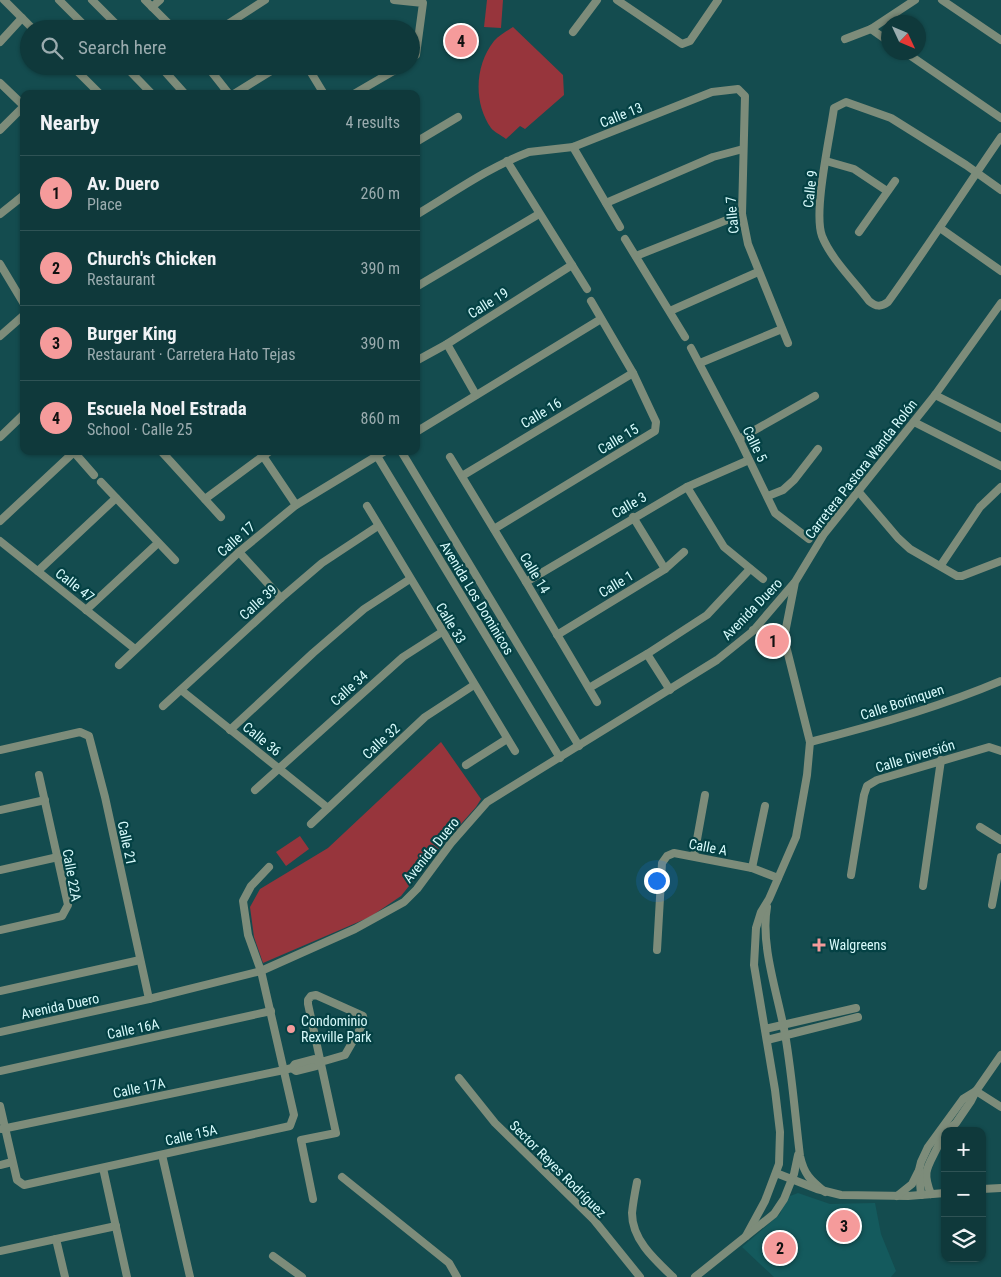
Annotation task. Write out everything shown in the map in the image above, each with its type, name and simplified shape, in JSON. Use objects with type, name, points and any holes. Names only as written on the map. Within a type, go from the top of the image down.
[{"type":"street","points":[[4,0],[22,18]]},
{"type":"street","points":[[59,0],[79,20]]},
{"type":"street","points":[[92,0],[112,20]]},
{"type":"street","points":[[145,0],[165,20]]},
{"type":"street","points":[[152,8],[160,0]]},
{"type":"street","points":[[234,20],[265,0]]},
{"type":"street","points":[[394,0],[423,3],[420,26]]},
{"type":"street","points":[[573,32],[597,0]]},
{"type":"street","points":[[617,0],[682,44],[690,41],[718,0]]},
{"type":"street","points":[[845,39],[871,29],[915,0]]},
{"type":"street","points":[[942,0],[1001,40]]},
{"type":"street","points":[[0,42],[20,20]]},
{"type":"street","points":[[871,29],[881,36]]},
{"type":"street","points":[[917,60],[1001,118]]},
{"type":"street","points":[[81,75],[96,90]]},
{"type":"street","points":[[134,75],[148,90]]},
{"type":"street","points":[[168,75],[181,90]]},
{"type":"street","points":[[214,75],[226,90]]},
{"type":"street","points":[[240,90],[264,75]]},
{"type":"street","points":[[312,75],[322,90]]},
{"type":"street","points":[[361,90],[387,75]]},
{"type":"street","points":[[0,83],[20,102]]},
{"type":"street","name":"Calle 13","points":[[420,213],[507,161],[528,152],[573,147],[712,92],[738,89],[741,92]]},
{"type":"street","name":"Calle 7","points":[[741,92],[744,96],[742,214],[748,244],[788,343]]},
{"type":"street","name":"Calle 9","points":[[1001,138],[976,172],[940,228],[888,302],[881,306],[873,304],[830,252],[822,235],[819,212],[834,108],[846,102],[891,118],[919,134],[976,172],[1001,190]]},
{"type":"street","points":[[0,130],[20,110]]},
{"type":"street","points":[[420,140],[458,117]]},
{"type":"street","points":[[573,147],[620,226]]},
{"type":"street","points":[[606,203],[713,157],[743,149]]},
{"type":"street","points":[[507,161],[587,290]]},
{"type":"street","points":[[826,161],[854,169],[887,191]]},
{"type":"street","points":[[859,232],[895,181]]},
{"type":"street","points":[[0,214],[20,198]]},
{"type":"street","points":[[420,285],[539,214]]},
{"type":"street","points":[[636,256],[742,214]]},
{"type":"street","points":[[940,228],[1001,271]]},
{"type":"street","points":[[625,239],[685,337]]},
{"type":"street","points":[[0,264],[20,297]]},
{"type":"street","name":"Calle 19","points":[[420,359],[572,264]]},
{"type":"street","points":[[670,310],[758,272]]},
{"type":"street","name":"Calle 15","points":[[494,529],[655,431],[656,422],[633,373],[591,301]]},
{"type":"street","name":"Carretera Pastora Wanda Rolón","points":[[746,1236],[765,1201],[779,1164],[780,1132],[775,1090],[754,965],[756,928],[761,912],[796,837],[807,775],[810,742],[784,638],[795,582],[824,534],[914,422],[1001,303]]},
{"type":"street","points":[[0,336],[20,318]]},
{"type":"street","points":[[420,430],[601,319]]},
{"type":"street","points":[[700,363],[782,329]]},
{"type":"street","points":[[446,344],[476,395]]},
{"type":"street","name":"Calle 5","points":[[691,348],[775,513],[809,539]]},
{"type":"street","name":"Calle 16","points":[[462,476],[633,373]]},
{"type":"street","points":[[934,395],[1001,428]]},
{"type":"street","points":[[739,439],[815,396]]},
{"type":"street","points":[[0,437],[20,418]]},
{"type":"street","points":[[914,422],[1001,466]]},
{"type":"street","points":[[768,496],[783,490],[794,480],[818,449]]},
{"type":"street","points":[[0,522],[70,455]]},
{"type":"street","points":[[76,455],[94,475]]},
{"type":"street","points":[[167,455],[221,518]]},
{"type":"street","name":"Calle 17","points":[[119,665],[239,552],[296,505],[373,455]]},
{"type":"street","name":"Avenida Los Dominicos","points":[[376,455],[560,758]]},
{"type":"street","name":"Avenida Los Dominicos","points":[[403,455],[579,746]]},
{"type":"street","points":[[204,499],[263,456],[296,505]]},
{"type":"street","name":"Calle 14","points":[[450,458],[597,702]]},
{"type":"street","name":"Calle 3","points":[[526,582],[633,517],[687,487],[749,460]]},
{"type":"street","points":[[101,482],[175,560]]},
{"type":"street","points":[[687,487],[724,546],[763,579]]},
{"type":"street","points":[[940,565],[980,507],[1001,487]]},
{"type":"street","points":[[858,491],[898,538],[910,549],[960,576],[1001,561]]},
{"type":"street","points":[[38,571],[116,498]]},
{"type":"street","name":"Calle 33","points":[[367,506],[515,751]]},
{"type":"street","points":[[633,517],[665,569]]},
{"type":"street","name":"Calle 39","points":[[163,706],[280,598],[322,563],[378,526]]},
{"type":"street","points":[[796,541],[801,533]]},
{"type":"street","name":"Calle 47","points":[[0,541],[135,649]]},
{"type":"street","points":[[86,610],[158,543]]},
{"type":"street","points":[[239,552],[280,598]]},
{"type":"street","name":"Calle 1","points":[[557,635],[665,569],[684,552]]},
{"type":"street","points":[[589,688],[647,654],[707,615],[750,569]]},
{"type":"street","points":[[230,730],[324,643],[364,609],[410,579]]},
{"type":"street","name":"Avenida Duero","points":[[0,1032],[149,999],[261,970],[355,929],[404,902],[417,889],[451,843],[487,802],[717,660],[752,630],[795,582]]},
{"type":"street","points":[[752,630],[772,628],[784,638]]},
{"type":"street","name":"Calle 34","points":[[255,790],[403,657],[442,632]]},
{"type":"street","points":[[647,654],[670,690]]},
{"type":"street","name":"Calle Borinquen","points":[[810,742],[882,724],[1001,681]]},
{"type":"street","name":"Calle 32","points":[[311,824],[425,717],[474,685]]},
{"type":"street","name":"Calle 36","points":[[181,690],[328,808]]},
{"type":"street","name":"Calle 21","points":[[0,750],[80,732],[89,736],[149,999]]},
{"type":"street","points":[[466,765],[506,739]]},
{"type":"street","name":"Calle Diversión","points":[[851,875],[867,786],[876,780],[989,747],[1001,751]]},
{"type":"street","points":[[923,886],[941,760]]},
{"type":"street","name":"Calle 22A","points":[[0,930],[62,916],[68,905],[39,775]]},
{"type":"street","points":[[694,856],[705,795]]},
{"type":"street","points":[[0,810],[45,800]]},
{"type":"street","points":[[752,868],[764,806]]},
{"type":"street","points":[[980,827],[1001,840]]},
{"type":"street","name":"Calle A","points":[[658,950],[662,863],[667,856],[674,853],[694,856],[752,868],[778,878]]},
{"type":"street","points":[[0,870],[58,857]]},
{"type":"street","points":[[992,905],[1001,857]]},
{"type":"street","name":"Calle 15A","points":[[0,1106],[2,1129],[17,1180],[24,1185],[290,1126],[294,1115],[288,1069],[261,970],[248,935],[244,901],[252,886],[270,867]]},
{"type":"street","name":"Carretera Pastora Wanda Rolón","points":[[695,1277],[774,1214],[784,1199],[794,1174],[799,1148],[786,1036],[767,948],[764,923],[769,898]]},
{"type":"street","points":[[0,990],[140,960]]},
{"type":"street","points":[[313,1199],[301,1140],[336,1132],[320,1062],[308,1000],[311,996],[316,995],[363,1016],[364,1022],[345,1055],[320,1062]]},
{"type":"street","points":[[765,1029],[856,1008]]},
{"type":"street","name":"Calle 16A","points":[[0,1071],[271,1011]]},
{"type":"street","points":[[767,1040],[858,1017]]},
{"type":"street","points":[[954,1127],[1001,1055]]},
{"type":"street","name":"Calle 17A","points":[[2,1129],[288,1069],[296,1071],[316,1066],[320,1062]]},
{"type":"street","name":"Sector Reyes Rodríguez","points":[[459,1078],[495,1123],[594,1220],[640,1277]]},
{"type":"street","points":[[976,1091],[1001,1107]]},
{"type":"street","points":[[931,1194],[926,1175],[933,1149],[963,1099],[976,1091]]},
{"type":"street","points":[[952,1127],[956,1123]]},
{"type":"street","points":[[898,1196],[912,1184],[921,1162],[941,1139]]},
{"type":"street","points":[[933,1149],[941,1144]]},
{"type":"street","points":[[799,1148],[803,1168],[810,1180],[825,1192]]},
{"type":"street","points":[[162,1155],[190,1277]]},
{"type":"street","points":[[0,1165],[12,1162]]},
{"type":"street","points":[[103,1168],[127,1277]]},
{"type":"street","points":[[919,1170],[921,1195]]},
{"type":"street","points":[[776,1173],[825,1192],[841,1195],[898,1196],[941,1193]]},
{"type":"street","points":[[342,1177],[449,1263],[457,1277]]},
{"type":"street","points":[[637,1182],[632,1214],[636,1234],[652,1256],[673,1277]]},
{"type":"street","points":[[986,1189],[1001,1188]]},
{"type":"street","points":[[0,1251],[116,1226]]},
{"type":"street","points":[[56,1239],[65,1277]]},
{"type":"street","points":[[273,1256],[302,1277]]},
{"type":"shaded area","points":[[487,0],[503,0],[501,28],[484,27]]},
{"type":"shaded area","points":[[513,27],[563,75],[564,95],[525,129],[520,126],[506,139],[492,129],[485,118],[481,107],[479,84],[483,61],[488,51],[496,39]]},
{"type":"shaded area","points":[[441,742],[481,799],[476,807],[401,896],[370,917],[263,963],[254,937],[250,907],[260,889],[328,848]]},
{"type":"shaded area","points":[[300,836],[309,849],[286,866],[276,852]]},
{"type":"shaded area","points":[[798,1193],[830,1204],[875,1203],[881,1234],[896,1271],[891,1277],[774,1277],[742,1247],[780,1214],[784,1203],[790,1196]]},
{"type":"place","name":"Escuela Noel Estrada","points":[[461,41]]},
{"type":"place","name":"Av. Duero","points":[[773,641]]},
{"type":"place","name":"Walgreens","points":[[819,945]]},
{"type":"place","name":"Condominio Rexville Park","points":[[291,1029]]},
{"type":"place","name":"Burger King","points":[[844,1226]]},
{"type":"place","name":"Church's Chicken","points":[[780,1248]]}]
